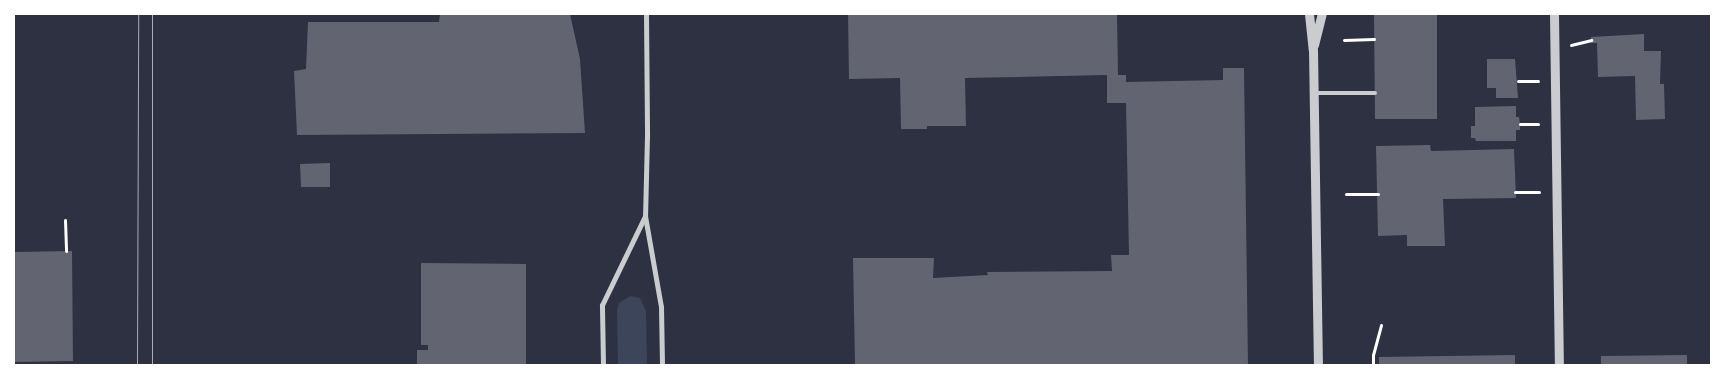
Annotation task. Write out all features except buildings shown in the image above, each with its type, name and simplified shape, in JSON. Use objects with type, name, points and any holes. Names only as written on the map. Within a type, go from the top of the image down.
[{"type":"street","points":[[646,14],[647,136],[645,216],[661,307],[662,365]]},
{"type":"street","points":[[1309,14],[1313,50],[1318,365]]},
{"type":"street","points":[[1313,50],[1322,14]]},
{"type":"street","points":[[1554,14],[1560,365]]},
{"type":"street","points":[[603,365],[602,305],[645,216]]},
{"type":"lane","points":[[1314,94],[1374,93]]},
{"type":"path","points":[[1344,40],[1374,40]]},
{"type":"path","points":[[1571,45],[1591,40]]},
{"type":"path","points":[[1518,81],[1538,81]]},
{"type":"path","points":[[1520,124],[1538,124]]},
{"type":"path","points":[[1515,192],[1539,192]]},
{"type":"path","points":[[1346,194],[1378,194]]},
{"type":"path","points":[[65,220],[66,252]]},
{"type":"path","points":[[1373,365],[1373,355],[1381,325]]},
{"type":"shaded area","points":[[630,296],[640,298],[646,311],[647,365],[618,365],[617,310],[619,303]]},
{"type":"tram line","points":[[137,365],[138,14]]},
{"type":"tram line","points":[[152,14],[152,365]]}]
